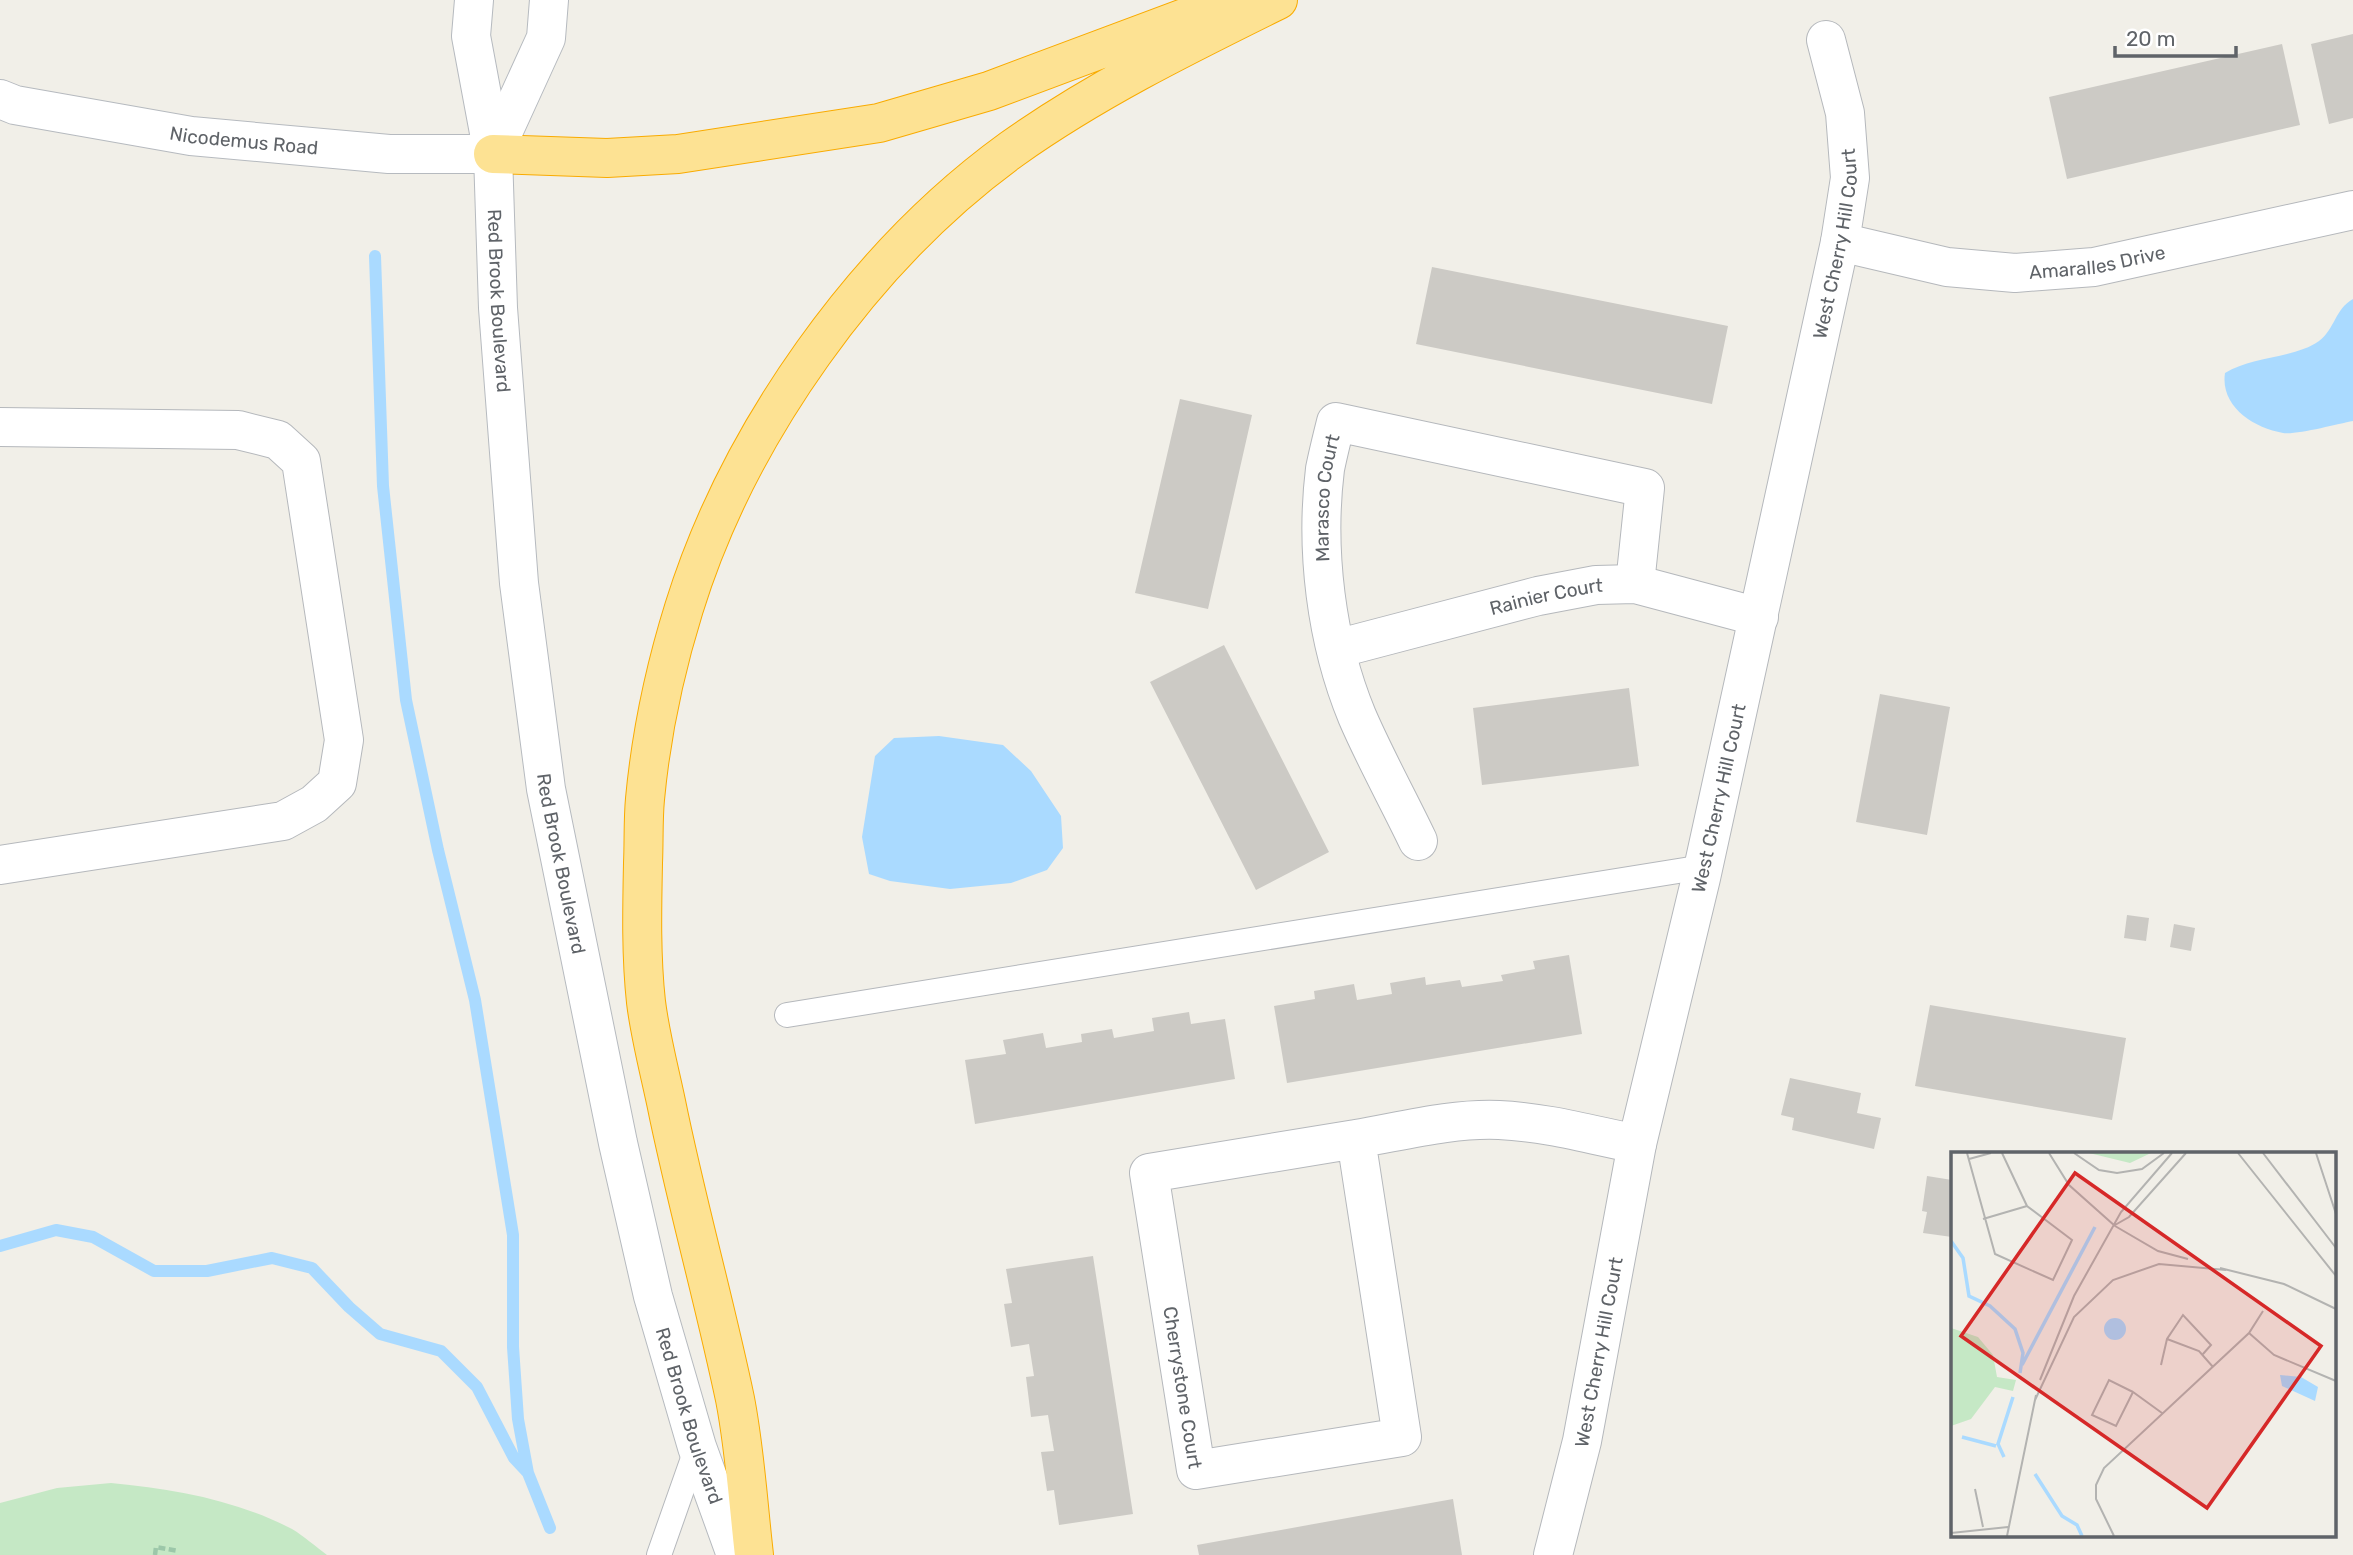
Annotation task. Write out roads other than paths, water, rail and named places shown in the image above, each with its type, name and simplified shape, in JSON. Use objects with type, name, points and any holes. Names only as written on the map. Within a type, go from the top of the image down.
[{"type":"highway","points":[[493,154],[607,158],[678,154],[879,123],[989,91],[1231,0]]},
{"type":"highway","points":[[754,1555],[736,1403],[684,1188],[646,1003],[641,926],[645,799],[661,698],[684,607],[720,512],[771,417],[823,338],[882,266],[948,202],[1010,151],[1091,98],[1175,51],[1278,0]]},
{"type":"street","name":"Red Brook Boulevard","points":[[474,0],[471,36],[493,154],[498,308],[519,583],[546,789],[621,1156],[653,1296],[697,1447],[736,1555]]},
{"type":"street","points":[[493,154],[546,38],[550,0]]},
{"type":"street","name":"West Cherry Hill Court","points":[[1553,1555],[1582,1441],[1637,1144],[1703,867],[1840,242],[1850,178],[1845,113],[1826,40]]},
{"type":"street","name":"Nicodemus Road","points":[[0,99],[15,105],[191,136],[389,154],[493,154]]},
{"type":"street","name":"Amaralles Drive","points":[[1840,242],[1947,267],[2015,272],[2094,267],[2353,210]]},
{"type":"street","name":"Marasco Court","points":[[1418,841],[1357,715],[1336,649],[1325,591],[1322,523],[1326,468],[1336,422],[1645,488],[1635,584]]},
{"type":"street","points":[[0,427],[238,430],[278,440],[300,461],[345,740],[337,783],[314,804],[283,821],[0,865]]},
{"type":"street","name":"Rainier Court","points":[[1336,649],[1538,596],[1596,585],[1635,584],[1759,617]]},
{"type":"street","name":"Cherrystone Court","points":[[1356,1139],[1402,1437],[1196,1470],[1149,1173],[1447,1123],[1499,1120],[1548,1125],[1637,1144]]},
{"type":"lane","points":[[787,1015],[1703,867]]},
{"type":"lane","points":[[659,1555],[697,1447]]},
{"type":"water","points":[[2353,299],[2353,421],[2283,433],[2261,426],[2241,414],[2228,396],[2225,373],[2248,363],[2309,347],[2329,331],[2342,308]]},
{"type":"water","points":[[939,736],[1003,745],[1031,771],[1061,816],[1063,848],[1047,870],[1011,883],[950,889],[890,881],[869,874],[862,837],[875,756],[894,738]]},
{"type":"waterway","points":[[375,256],[383,486],[406,700],[438,850],[475,1000],[513,1235],[513,1347],[518,1419],[528,1473],[550,1528]]},
{"type":"waterway","points":[[0,1246],[56,1230],[93,1237],[154,1271],[207,1271],[272,1258],[312,1268],[349,1307],[380,1334],[441,1351],[477,1387],[514,1458],[528,1473]]}]
